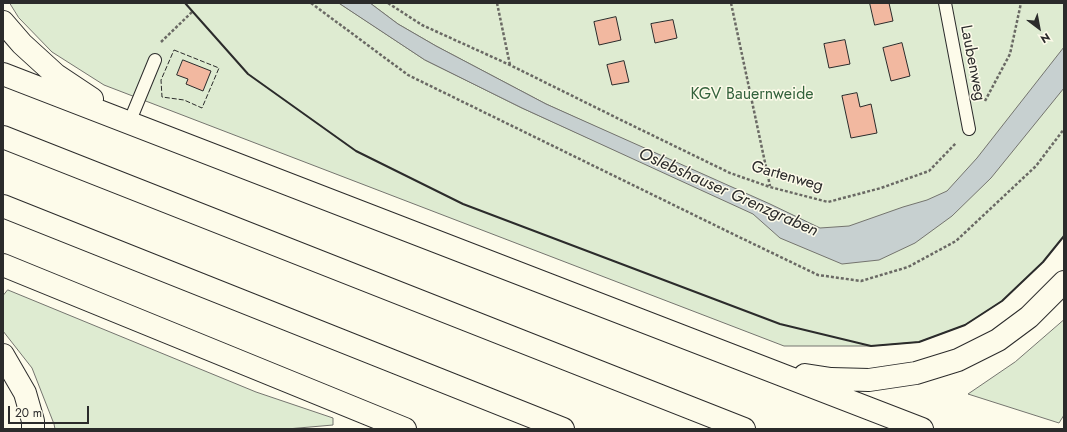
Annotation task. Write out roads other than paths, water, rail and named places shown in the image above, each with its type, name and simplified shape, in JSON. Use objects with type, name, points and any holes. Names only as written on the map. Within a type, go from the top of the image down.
[{"type":"highway","points":[[3,22],[22,44],[56,74],[126,122]]},
{"type":"highway","points":[[3,74],[762,369],[922,429]]},
{"type":"highway","points":[[3,136],[744,429]]},
{"type":"highway","points":[[3,206],[563,429]]},
{"type":"highway","points":[[3,265],[405,429]]},
{"type":"highway","points":[[762,369],[831,379],[869,380],[916,373],[958,360],[998,340],[1029,317],[1064,282]]},
{"type":"highway","points":[[3,355],[25,393],[33,429]]},
{"type":"lane","name":"Laubenweg","points":[[944,3],[969,129]]},
{"type":"lane","points":[[126,122],[155,60]]},
{"type":"water","name":"Oslebshauser Grenzgraben","points":[[339,3],[370,3],[398,24],[436,46],[546,104],[770,204],[820,228],[849,226],[927,200],[947,191],[977,158],[1064,47],[1064,88],[991,178],[952,216],[915,243],[879,260],[842,264],[780,238],[753,214],[522,108],[425,60]]},
{"type":"park label","name":"KGV Bauernweide","points":[[752,95]]}]
